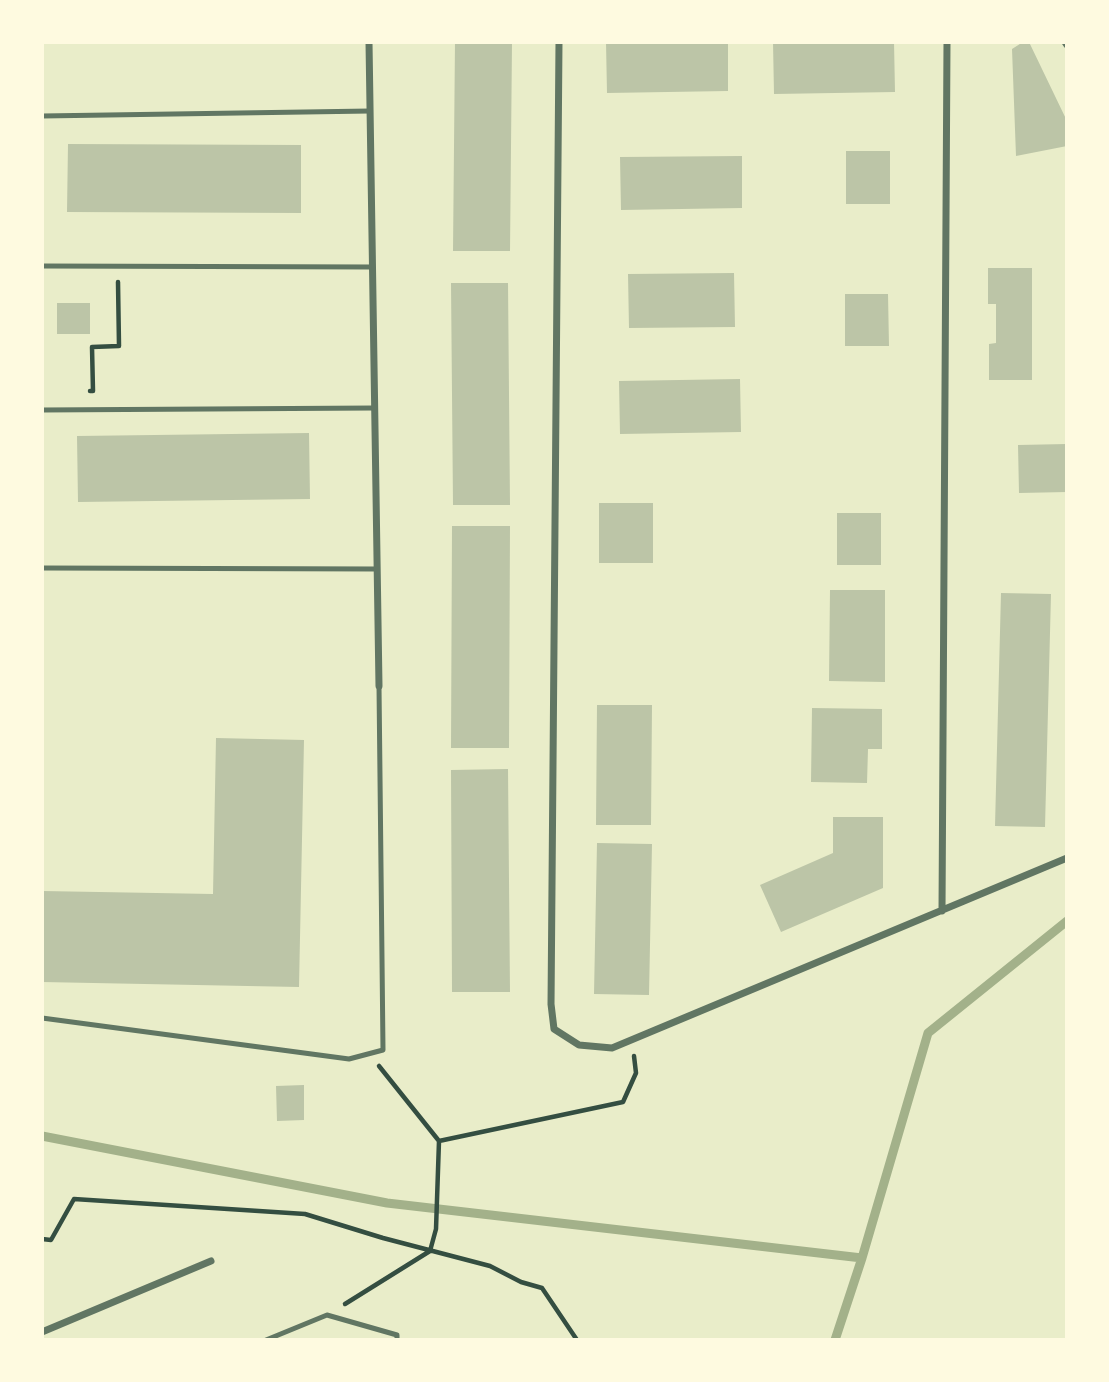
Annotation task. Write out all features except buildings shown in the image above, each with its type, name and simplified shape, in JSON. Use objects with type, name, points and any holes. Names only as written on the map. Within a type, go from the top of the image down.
[{"type":"street","points":[[369,42],[379,686]]},
{"type":"street","points":[[559,42],[551,1004],[554,1029],[579,1045],[612,1048],[1067,858]]},
{"type":"street","points":[[942,911],[947,42]]},
{"type":"street","points":[[42,1332],[211,1261]]},
{"type":"lane","points":[[42,116],[370,111]]},
{"type":"lane","points":[[42,266],[372,267]]},
{"type":"lane","points":[[42,410],[374,408]]},
{"type":"lane","points":[[42,568],[377,569]]},
{"type":"lane","points":[[42,1018],[349,1059],[383,1050],[379,686]]},
{"type":"lane","points":[[266,1340],[327,1315],[397,1335],[397,1340]]},
{"type":"path","points":[[66,410],[65,392],[93,391],[92,347],[119,346],[118,267]]},
{"type":"path","points":[[439,1141],[623,1102],[636,1073],[633,1039]]},
{"type":"path","points":[[327,1315],[430,1251],[436,1229],[439,1141],[369,1054]]},
{"type":"path","points":[[42,1239],[51,1240],[74,1199],[305,1214],[489,1266],[521,1282],[542,1288],[576,1340]]},
{"type":"waterway","points":[[835,1340],[928,1033],[1067,921]]},
{"type":"waterway","points":[[42,1136],[387,1203],[862,1258]]}]
